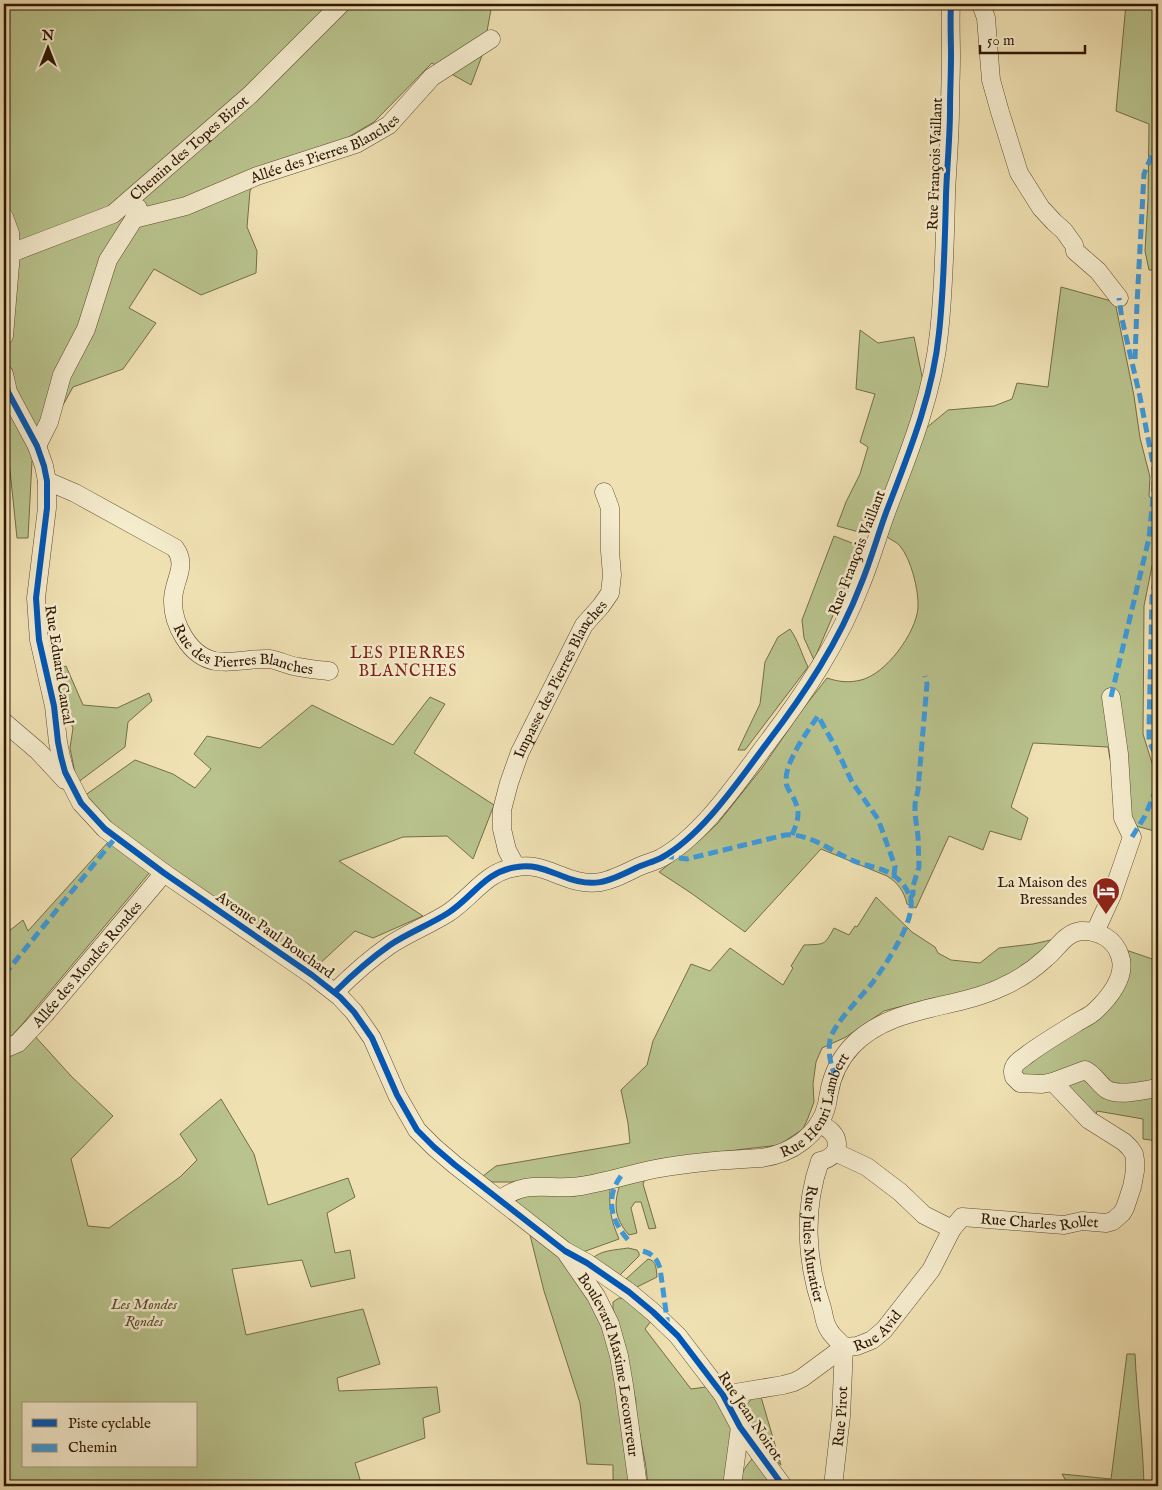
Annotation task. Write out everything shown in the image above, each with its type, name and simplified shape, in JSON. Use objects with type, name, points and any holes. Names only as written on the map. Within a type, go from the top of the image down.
[{"type":"street","name":"Chemin des Topes Bizot","points":[[11,253],[113,214],[250,95],[341,4]]},
{"type":"street","name":"Rue François Vaillant","points":[[335,992],[350,977],[390,945],[446,914],[468,898],[480,883],[488,877],[506,869],[534,866],[575,880],[600,883],[654,862],[674,850],[697,830],[725,798],[802,696],[832,647],[861,585],[878,532],[920,422],[934,364],[939,334],[944,265],[950,123],[951,4]]},
{"type":"street","points":[[981,4],[986,18],[991,80],[1018,173],[1041,208],[1064,231],[1074,245],[1075,251],[1098,271],[1119,298]]},
{"type":"street","name":"Allée des Pierres Blanches","points":[[134,219],[186,206],[257,176],[356,144],[389,125],[432,77],[491,39]]},
{"type":"street","points":[[37,446],[49,422],[62,374],[86,329],[108,260],[134,219],[150,180]]},
{"type":"street","points":[[4,217],[10,233],[11,253],[4,336]]},
{"type":"street","name":"Rue Eduard Caucal","points":[[4,374],[8,392],[37,446],[47,481],[44,545],[36,598],[39,640],[54,706],[61,757],[72,787]]},
{"type":"street","name":"Rue des Pierres Blanches","points":[[47,481],[75,493],[174,548],[181,563],[173,593],[176,622],[186,640],[203,655],[214,661],[271,659],[298,667],[329,671]]},
{"type":"street","name":"Impasse des Pierres Blanches","points":[[516,867],[507,850],[502,829],[502,810],[509,783],[520,752],[584,625],[610,593],[612,575],[610,508],[604,492]]},
{"type":"street","points":[[1111,697],[1119,754],[1123,818],[1132,837],[1112,896],[1095,932],[1105,936],[1117,948],[1122,964],[1119,981],[1094,1012],[1016,1063],[1013,1072],[1014,1078],[1020,1083],[1042,1084],[1053,1082],[1085,1070],[1092,1072],[1108,1090],[1117,1093],[1158,1088]]},
{"type":"street","points":[[4,722],[38,751],[72,787]]},
{"type":"street","name":"Avenue Paul Bouchard","points":[[72,787],[81,803],[105,829],[164,874],[335,992],[354,1012],[372,1038],[397,1095],[417,1130],[455,1165],[565,1251]]},
{"type":"street","name":"Allée des Mondes Rondes","points":[[4,1049],[18,1043],[45,1014],[164,874]]},
{"type":"street","name":"Rue Henri Lambert","points":[[500,1200],[510,1192],[523,1188],[579,1186],[655,1169],[774,1156],[793,1149],[810,1135],[818,1124],[828,1104],[831,1084],[839,1063],[852,1045],[870,1032],[910,1013],[972,999],[996,990],[1029,972],[1065,938],[1081,932],[1095,932]]},
{"type":"street","name":"Rue Charles Rollet","points":[[957,1223],[1064,1225],[1082,1221],[1106,1223],[1113,1221],[1122,1213],[1132,1187],[1135,1171],[1134,1154],[1124,1142],[1089,1120],[1053,1082]]},
{"type":"street","points":[[801,1143],[803,1153],[808,1158],[814,1160],[826,1160],[835,1152],[835,1135],[826,1127],[818,1124]]},
{"type":"street","points":[[835,1152],[867,1167],[900,1192],[924,1215],[957,1223]]},
{"type":"street","name":"Rue Jules Muratier","points":[[820,1161],[813,1187],[808,1228],[810,1262],[824,1312],[825,1323],[831,1333],[844,1347]]},
{"type":"street","name":"Rue Avid","points":[[723,1395],[794,1382],[844,1347],[865,1344],[872,1340],[884,1330],[931,1270],[957,1223]]},
{"type":"street","name":"Rue Jean Noirot","points":[[565,1251],[587,1263],[629,1292],[678,1336],[723,1395],[740,1427],[783,1486]]},
{"type":"street","name":"Boulevard Maxime Lecouvreur","points":[[565,1251],[596,1296],[610,1324],[619,1356],[638,1486]]},
{"type":"street","points":[[603,1310],[606,1299],[612,1293],[629,1292]]},
{"type":"street","name":"Rue Pirot","points":[[833,1486],[841,1416],[844,1347]]},
{"type":"street","points":[[732,1486],[740,1427]]},
{"type":"green space","points":[[4,4],[492,4],[483,53],[471,85],[432,63],[374,122],[345,139],[263,168],[250,191],[247,227],[257,251],[256,273],[201,295],[154,269],[129,308],[156,323],[123,369],[73,387],[32,461],[28,538],[17,538],[6,432],[4,431]]},
{"type":"green space","points":[[1126,4],[1158,4],[1158,270],[1149,270],[1145,251],[1149,124],[1116,111]]},
{"type":"green space","points":[[1061,287],[1115,302],[1134,396],[1140,438],[1150,477],[1149,496],[1158,508],[1158,536],[1144,606],[1143,734],[1158,778],[1158,832],[1121,822],[1108,747],[1033,743],[1011,807],[1028,818],[1021,840],[990,831],[983,850],[949,836],[916,908],[907,904],[900,888],[887,876],[821,849],[745,932],[659,872],[700,840],[718,823],[762,768],[802,710],[827,678],[848,682],[871,676],[889,661],[906,640],[912,629],[918,608],[916,584],[904,552],[899,545],[887,537],[925,429],[948,410],[994,406],[1012,399],[1017,383],[1048,387]]},
{"type":"green space","points":[[860,330],[878,343],[914,337],[924,386],[870,535],[837,526],[860,474],[868,447],[860,442],[875,394],[856,389]]},
{"type":"green space","points":[[834,536],[862,547],[814,660],[804,638],[802,620]]},
{"type":"green space","points":[[790,629],[808,667],[745,750],[738,750],[760,704],[765,662],[778,637]]},
{"type":"green space","points":[[66,666],[83,705],[117,708],[149,693],[152,701],[128,722],[125,747],[77,783],[70,748],[73,728],[57,694],[57,670]]},
{"type":"green space","points":[[430,697],[445,704],[414,753],[494,805],[473,859],[447,836],[403,837],[339,861],[423,916],[373,938],[355,931],[316,967],[108,824],[84,796],[135,760],[173,774],[195,788],[211,769],[194,754],[207,736],[260,748],[312,705],[393,745]]},
{"type":"green space","points":[[109,841],[151,871],[25,1021],[8,1040],[4,1041],[4,935],[23,920],[28,931]]},
{"type":"green space","points":[[876,897],[912,932],[935,947],[938,953],[951,960],[980,963],[999,948],[1055,939],[1040,955],[1022,965],[1007,978],[953,997],[933,998],[884,1011],[846,1037],[822,1048],[816,1062],[813,1084],[814,1102],[808,1118],[803,1129],[779,1145],[660,1159],[609,1172],[553,1182],[492,1182],[483,1176],[496,1166],[630,1143],[621,1090],[647,1065],[653,1041],[691,964],[710,971],[730,948],[783,985],[793,968],[791,966],[804,945],[823,943],[834,928],[849,935],[855,926],[857,927]]},
{"type":"green space","points":[[1126,950],[1158,961],[1158,1141],[1143,1139],[1143,1119],[1097,1111],[1092,1128],[1056,1092],[1013,1086],[1007,1080],[1008,1070],[1012,1061],[1017,1052],[1025,1045],[1072,1021],[1089,1026],[1108,1010]]},
{"type":"green space","name":"Les Mondes Rondes","points":[[33,1034],[71,1076],[113,1116],[71,1159],[88,1226],[109,1228],[180,1177],[197,1160],[180,1134],[221,1099],[254,1154],[268,1205],[348,1178],[355,1197],[327,1213],[335,1253],[350,1250],[355,1278],[311,1287],[302,1260],[232,1269],[246,1335],[363,1309],[380,1364],[337,1378],[339,1391],[437,1387],[440,1412],[423,1418],[425,1438],[355,1463],[362,1486],[4,1486],[4,1060],[15,1053]]},
{"type":"green space","points":[[646,1177],[643,1184],[656,1228],[649,1229],[641,1202],[635,1202],[631,1208],[637,1233],[629,1235],[620,1222],[616,1210],[618,1190],[621,1182]]},
{"type":"green space","points":[[610,1188],[611,1215],[619,1239],[580,1253],[517,1203],[516,1199],[519,1194],[575,1196]]},
{"type":"green space","points":[[530,1235],[542,1241],[576,1276],[601,1320],[613,1363],[630,1486],[613,1486],[613,1465],[587,1464],[580,1403],[544,1291]]},
{"type":"green space","points":[[628,1248],[637,1250],[639,1256],[620,1275],[592,1259],[604,1252]]},
{"type":"green space","points":[[648,1259],[655,1263],[657,1277],[637,1287],[626,1279]]},
{"type":"green space","points":[[619,1298],[626,1299],[651,1321],[645,1329],[691,1389],[706,1387],[729,1418],[733,1430],[728,1486],[648,1486],[635,1409],[636,1402],[622,1339],[613,1309],[613,1302]]},
{"type":"green space","points":[[1127,1354],[1135,1354],[1144,1486],[1069,1486],[1062,1474],[1111,1479]]},
{"type":"green space","points":[[754,1397],[761,1397],[781,1465],[747,1425],[744,1414],[745,1409]]},
{"type":"green space","points":[[752,1459],[759,1465],[774,1486],[738,1486],[743,1471]]},
{"type":"marked path","points":[[1135,359],[1144,174],[1158,140]]},
{"type":"marked path","points":[[1111,697],[1149,538],[1154,487],[1154,469],[1119,298]]},
{"type":"marked path","points":[[1158,565],[1152,597],[1149,728],[1149,741],[1158,760]]},
{"type":"marked path","points":[[910,899],[913,894],[913,886],[919,867],[915,804],[918,790],[927,684],[925,676]]},
{"type":"marked path","points":[[792,835],[798,811],[787,785],[787,773],[793,756],[818,716],[852,782],[878,819],[895,866],[894,876]]},
{"type":"marked path","points":[[1132,837],[1145,816],[1158,785]]},
{"type":"marked path","points":[[664,856],[687,859],[785,835],[795,835],[814,841],[859,863],[886,871],[902,883],[911,901],[911,910],[904,932],[885,965],[842,1018],[833,1033],[830,1040],[829,1053],[834,1073]]},
{"type":"marked path","points":[[4,975],[116,837]]},
{"type":"marked path","points":[[621,1176],[613,1193],[612,1210],[618,1226],[629,1241]]},
{"type":"marked path","points":[[643,1251],[654,1257],[660,1268],[668,1326]]},
{"type":"cycle path","points":[[335,992],[361,967],[390,945],[448,913],[488,879],[506,869],[523,866],[534,867],[573,880],[592,883],[617,877],[661,858],[676,848],[706,821],[732,790],[795,705],[832,647],[865,575],[904,467],[926,401],[936,356],[941,316],[944,264],[950,120],[951,4]]},
{"type":"cycle path","points":[[4,374],[8,392],[37,446],[47,481],[47,508],[36,598],[39,640],[54,706],[61,757],[65,772],[81,803],[105,829],[164,873],[312,975],[340,997],[354,1012],[372,1038],[397,1095],[417,1130],[455,1165],[565,1251],[587,1263],[629,1292],[678,1336],[723,1395],[740,1427],[783,1486]]},
{"type":"place","name":"La Maison des Bressandes","points":[[1106,915]]},
{"type":"district","name":"LES PIERRES BLANCHES","points":[[408,663]]}]
